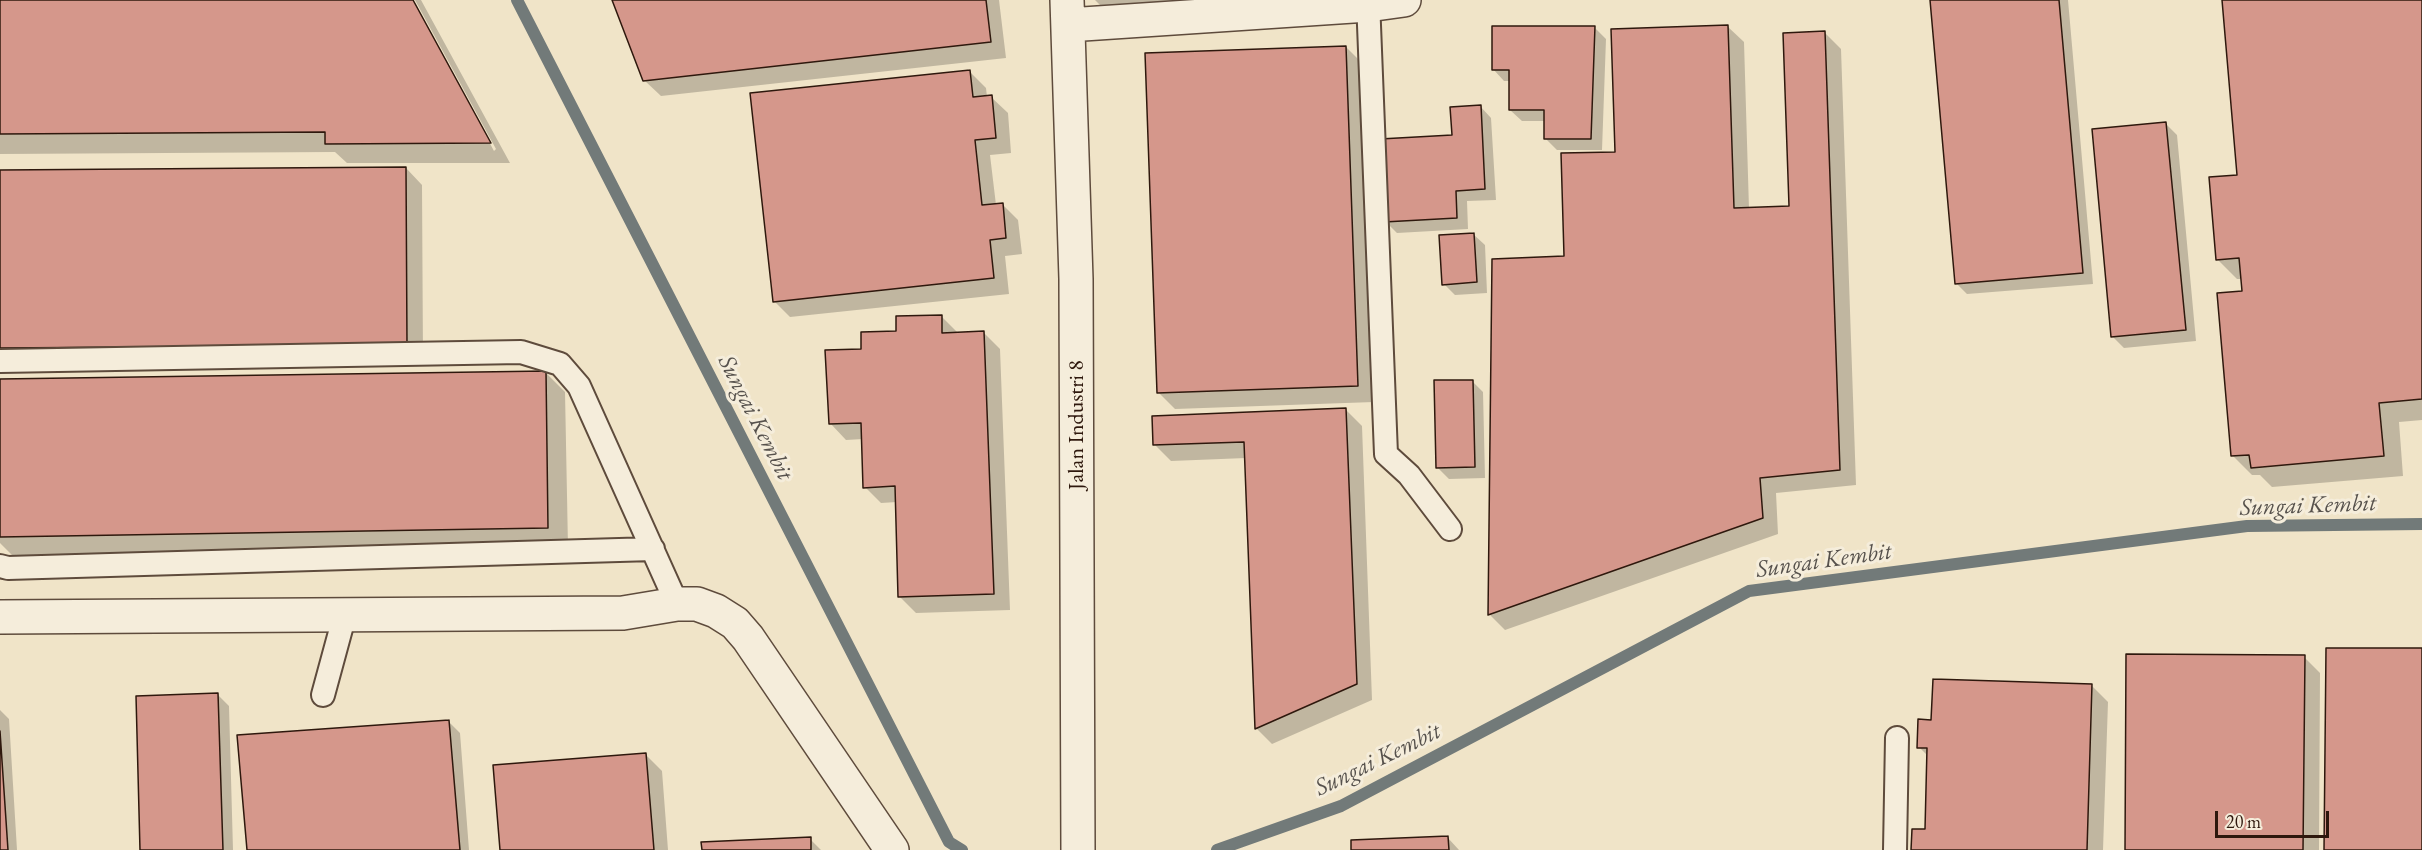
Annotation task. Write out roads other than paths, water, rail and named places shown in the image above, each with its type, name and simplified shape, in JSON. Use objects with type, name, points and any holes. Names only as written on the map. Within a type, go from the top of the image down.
[{"type":"street","points":[[1067,13],[1404,0]]},
{"type":"street","name":"Jalan Industri 8","points":[[1067,13],[1076,290],[1078,850]]},
{"type":"street","points":[[0,617],[623,613],[677,604],[697,604],[717,611],[735,623],[748,638],[892,850]]},
{"type":"lane","points":[[1368,2],[1386,454],[1409,475],[1450,529]]},
{"type":"lane","points":[[0,361],[521,352],[560,364],[579,386],[677,604]]},
{"type":"lane","points":[[0,567],[32,568],[653,549]]},
{"type":"lane","points":[[323,695],[345,614]]},
{"type":"lane","points":[[1895,850],[1898,738]]},
{"type":"waterway","name":"Sungai Kembit","points":[[517,0],[949,842],[962,850]]},
{"type":"waterway","name":"Sungai Kembit","points":[[1217,850],[1341,806],[1749,591],[2247,526],[2422,524]]}]
